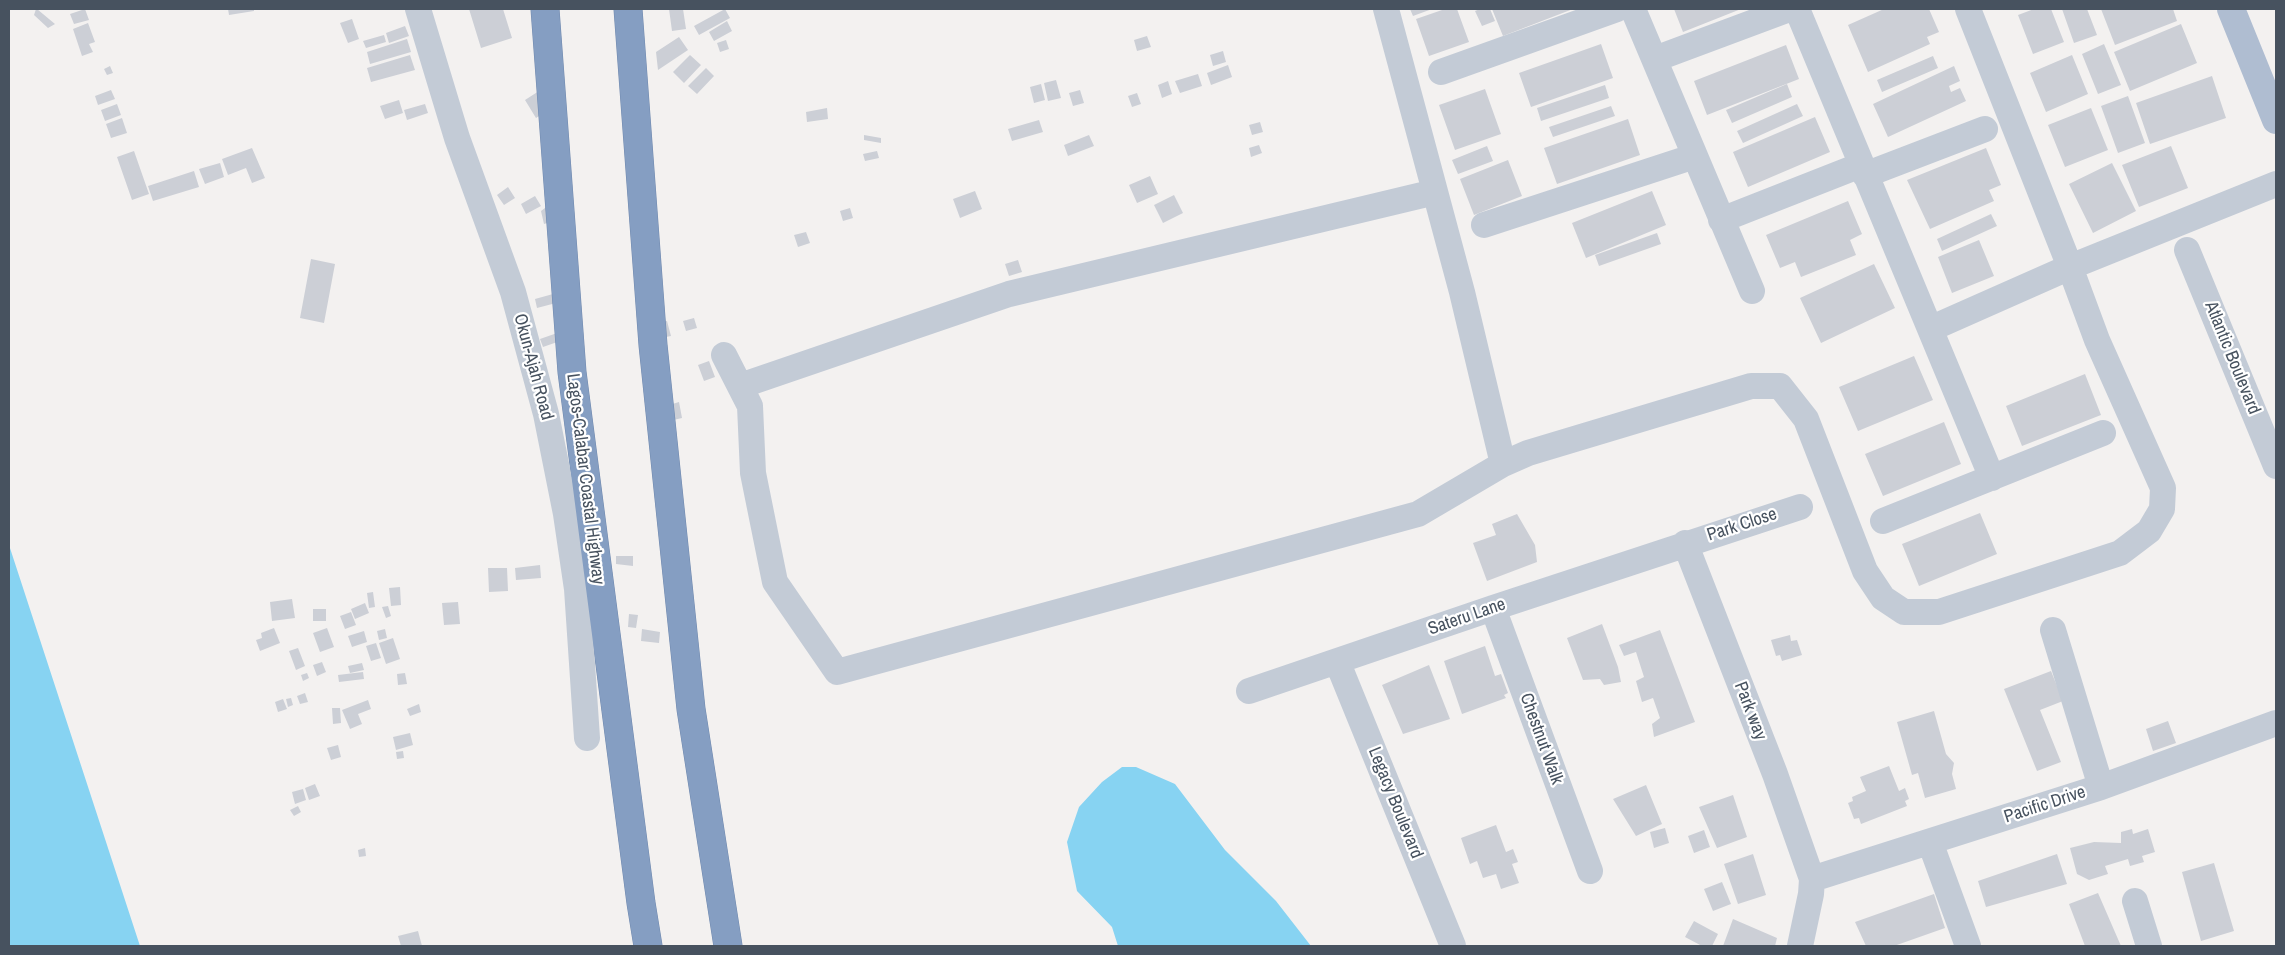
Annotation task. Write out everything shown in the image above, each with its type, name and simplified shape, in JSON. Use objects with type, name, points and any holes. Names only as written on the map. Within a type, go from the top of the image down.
[{"type":"highway","name":"Lagos-Calabar Coastal Highway","points":[[545,9],[572,372],[640,903],[648,946]]},
{"type":"highway","points":[[628,9],[656,375],[691,709],[728,946]]},
{"type":"main road","points":[[2230,9],[2267,73],[2276,120]]},
{"type":"street","name":"Okun-Ajah Road","points":[[418,9],[457,138],[513,292],[546,414],[566,514],[578,590],[587,738]]},
{"type":"street","points":[[1386,9],[1462,292],[1503,464]]},
{"type":"street","points":[[1440,72],[1617,9]]},
{"type":"street","points":[[1633,9],[1752,290]]},
{"type":"street","points":[[1655,59],[1789,9]]},
{"type":"street","points":[[1797,9],[1992,478]]},
{"type":"street","points":[[724,355],[750,406],[753,472],[775,582],[837,672],[1418,514],[1503,464],[1528,453],[1751,386],[1780,386],[1806,419],[1865,571],[1883,598],[1904,612],[1939,612],[2120,553],[2149,531],[2162,509],[2163,488],[2097,340],[1968,9]]},
{"type":"street","points":[[1721,220],[1984,129]]},
{"type":"street","points":[[1484,225],[1695,156]]},
{"type":"street","points":[[1930,329],[2070,267],[2276,184]]},
{"type":"street","points":[[740,386],[1009,294],[1435,192]]},
{"type":"street","name":"Atlantic Boulevard","points":[[2187,250],[2276,466]]},
{"type":"street","points":[[1883,521],[2103,433]]},
{"type":"street","name":"Park Close","points":[[1685,543],[1800,506]]},
{"type":"street","name":"Sateru Lane","points":[[1249,691],[1685,543]]},
{"type":"street","name":"Park way","points":[[1685,543],[1775,774],[1812,879]]},
{"type":"street","name":"Chestnut Walk","points":[[1493,608],[1590,871]]},
{"type":"street","points":[[2054,630],[2101,787]]},
{"type":"street","name":"Legacy Boulevard","points":[[1338,661],[1453,946]]},
{"type":"street","name":"Pacific Drive","points":[[1812,879],[2101,787],[2276,724]]},
{"type":"street","points":[[1930,842],[1968,946]]},
{"type":"street","points":[[1800,946],[1811,894],[1812,879]]},
{"type":"street","points":[[2135,901],[2149,946]]},
{"type":"water","points":[[9,545],[140,946],[9,946]]},
{"type":"water","points":[[1122,767],[1136,767],[1175,784],[1225,850],[1276,901],[1311,946],[1118,946],[1112,927],[1077,891],[1067,842],[1079,807],[1102,782]]},
{"type":"building","points":[[36,9],[55,24],[48,28],[34,15]]},
{"type":"building","points":[[85,9],[89,20],[74,24],[70,14]]},
{"type":"building","points":[[228,9],[254,9],[254,11],[229,15]]},
{"type":"building","points":[[469,9],[503,9],[512,38],[481,48]]},
{"type":"building","points":[[669,9],[683,9],[686,29],[672,31]]},
{"type":"building","points":[[725,9],[730,18],[699,35],[694,26]]},
{"type":"building","points":[[1410,9],[1432,9],[1413,16]]},
{"type":"building","points":[[1445,9],[1457,9],[1469,42],[1429,56],[1416,19]]},
{"type":"building","points":[[1490,9],[1495,21],[1482,26],[1475,11]]},
{"type":"building","points":[[1492,9],[1573,9],[1503,36]]},
{"type":"building","points":[[1674,9],[1741,9],[1683,32]]},
{"type":"building","points":[[1884,9],[1929,9],[1939,32],[1927,37],[1930,44],[1868,72],[1848,25]]},
{"type":"building","points":[[2034,9],[2051,9],[2064,42],[2033,54],[2018,15]]},
{"type":"building","points":[[2062,9],[2087,9],[2097,35],[2074,43]]},
{"type":"building","points":[[2101,9],[2173,9],[2177,21],[2115,45]]},
{"type":"building","points":[[352,19],[359,39],[348,43],[340,23]]},
{"type":"building","points":[[727,21],[732,31],[714,41],[709,32]]},
{"type":"building","points":[[88,23],[95,42],[89,44],[93,52],[82,56],[73,29]]},
{"type":"building","points":[[2181,24],[2197,63],[2130,91],[2114,52]]},
{"type":"building","points":[[405,26],[409,36],[389,43],[386,33]]},
{"type":"building","points":[[384,35],[386,42],[366,48],[363,41]]},
{"type":"building","points":[[1147,36],[1151,47],[1137,51],[1134,40]]},
{"type":"building","points":[[679,37],[688,50],[658,70],[656,52]]},
{"type":"building","points":[[407,39],[411,52],[370,64],[367,52]]},
{"type":"building","points":[[726,40],[729,49],[720,52],[717,43]]},
{"type":"building","points":[[1601,44],[1613,78],[1531,107],[1519,73]]},
{"type":"building","points":[[2104,44],[2121,85],[2098,94],[2082,54]]},
{"type":"building","points":[[1786,45],[1799,79],[1707,115],[1694,81]]},
{"type":"building","points":[[1223,51],[1226,62],[1213,66],[1210,55]]},
{"type":"building","points":[[410,55],[415,70],[371,82],[367,68]]},
{"type":"building","points":[[690,55],[701,65],[684,83],[673,72]]},
{"type":"building","points":[[2072,55],[2088,94],[2046,112],[2030,73]]},
{"type":"building","points":[[1933,56],[1938,68],[1882,92],[1877,80]]},
{"type":"building","points":[[1228,65],[1232,77],[1211,85],[1207,73]]},
{"type":"building","points":[[110,66],[113,73],[107,75],[104,69]]},
{"type":"building","points":[[1954,66],[1960,81],[1949,86],[1951,92],[1960,88],[1966,101],[1888,137],[1873,104]]},
{"type":"building","points":[[706,68],[714,76],[697,94],[688,86]]},
{"type":"building","points":[[1198,74],[1202,86],[1180,93],[1175,81]]},
{"type":"building","points":[[2212,76],[2226,118],[2150,144],[2136,103]]},
{"type":"building","points":[[1056,80],[1061,98],[1048,101],[1044,83]]},
{"type":"building","points":[[1168,81],[1172,94],[1162,98],[1158,85]]},
{"type":"building","points":[[1041,84],[1045,100],[1034,103],[1030,87]]},
{"type":"building","points":[[1787,84],[1792,97],[1732,123],[1726,110]]},
{"type":"building","points":[[1605,85],[1609,98],[1541,121],[1537,108]]},
{"type":"building","points":[[1485,89],[1501,134],[1455,150],[1439,105]]},
{"type":"building","points":[[111,90],[115,99],[98,105],[95,96]]},
{"type":"building","points":[[1080,90],[1084,103],[1073,106],[1069,93]]},
{"type":"building","points":[[539,91],[550,109],[536,118],[525,100]]},
{"type":"building","points":[[1137,93],[1141,104],[1132,107],[1128,96]]},
{"type":"building","points":[[2128,96],[2145,143],[2118,153],[2101,106]]},
{"type":"building","points":[[399,100],[403,113],[385,119],[380,106]]},
{"type":"building","points":[[117,104],[121,115],[105,121],[101,110]]},
{"type":"building","points":[[425,104],[428,113],[407,120],[404,110]]},
{"type":"building","points":[[1797,104],[1803,116],[1743,143],[1737,131]]},
{"type":"building","points":[[1611,106],[1615,116],[1553,137],[1549,127]]},
{"type":"building","points":[[827,108],[828,119],[807,122],[806,112]]},
{"type":"building","points":[[2091,108],[2108,150],[2065,167],[2048,125]]},
{"type":"building","points":[[1815,117],[1830,152],[1748,187],[1733,152]]},
{"type":"building","points":[[122,118],[127,133],[111,138],[106,124]]},
{"type":"building","points":[[1628,119],[1640,155],[1557,184],[1544,148]]},
{"type":"building","points":[[1039,120],[1043,132],[1012,141],[1008,129]]},
{"type":"building","points":[[1260,122],[1263,132],[1252,135],[1249,125]]},
{"type":"building","points":[[864,135],[881,138],[881,143],[864,140]]},
{"type":"building","points":[[1089,135],[1094,146],[1068,156],[1064,145]]},
{"type":"building","points":[[1259,145],[1262,153],[1251,157],[1249,148]]},
{"type":"building","points":[[1487,146],[1493,161],[1458,174],[1452,160]]},
{"type":"building","points":[[2171,146],[2188,188],[2139,207],[2122,165]]},
{"type":"building","points":[[252,148],[265,178],[252,183],[246,168],[228,175],[222,159]]},
{"type":"building","points":[[1986,148],[2001,185],[1989,190],[1994,201],[1930,229],[1907,180]]},
{"type":"building","points":[[134,151],[149,194],[132,200],[117,157]]},
{"type":"building","points":[[877,151],[879,158],[865,161],[863,154]]},
{"type":"building","points":[[1508,160],[1522,196],[1474,215],[1460,179]]},
{"type":"building","points":[[220,163],[224,177],[205,184],[199,169]]},
{"type":"building","points":[[2112,163],[2136,211],[2093,233],[2069,184]]},
{"type":"building","points":[[194,171],[199,187],[153,201],[148,186]]},
{"type":"building","points":[[1150,176],[1158,194],[1137,203],[1129,185]]},
{"type":"building","points":[[508,187],[515,198],[504,205],[497,195]]},
{"type":"building","points":[[975,191],[982,209],[960,218],[953,199]]},
{"type":"building","points":[[1652,191],[1666,225],[1586,258],[1572,223]]},
{"type":"building","points":[[1174,195],[1183,213],[1163,223],[1154,205]]},
{"type":"building","points":[[535,196],[541,206],[526,214],[521,204]]},
{"type":"building","points":[[1848,201],[1862,234],[1850,240],[1856,255],[1801,277],[1795,262],[1780,268],[1766,235]]},
{"type":"building","points":[[549,205],[554,221],[544,224],[541,211]]},
{"type":"building","points":[[850,208],[853,218],[843,221],[840,211]]},
{"type":"building","points":[[1991,214],[1997,226],[1942,251],[1937,239]]},
{"type":"building","points":[[806,232],[810,243],[798,247],[794,235]]},
{"type":"building","points":[[1657,233],[1661,244],[1599,266],[1595,255]]},
{"type":"building","points":[[1979,240],[1994,276],[1952,293],[1938,257]]},
{"type":"building","points":[[311,259],[335,264],[324,323],[300,318]]},
{"type":"building","points":[[1018,260],[1022,272],[1009,276],[1005,264]]},
{"type":"building","points":[[1874,264],[1895,308],[1821,343],[1800,298]]},
{"type":"building","points":[[553,294],[556,303],[537,308],[535,299]]},
{"type":"building","points":[[694,318],[697,328],[686,331],[683,321]]},
{"type":"building","points":[[667,321],[671,336],[661,338],[658,323]]},
{"type":"building","points":[[560,332],[563,340],[543,347],[540,339]]},
{"type":"building","points":[[1914,356],[1933,400],[1858,431],[1839,387]]},
{"type":"building","points":[[709,361],[715,377],[704,381],[698,365]]},
{"type":"building","points":[[2085,374],[2101,415],[2022,446],[2006,406]]},
{"type":"building","points":[[679,402],[682,418],[669,421],[666,406]]},
{"type":"building","points":[[1944,422],[1961,464],[1883,496],[1865,454]]},
{"type":"building","points":[[1980,513],[1997,554],[1919,586],[1902,544]]},
{"type":"building","points":[[1517,514],[1535,545],[1537,562],[1487,581],[1473,543],[1496,535],[1492,524]]},
{"type":"building","points":[[616,556],[633,556],[633,566],[616,564]]},
{"type":"building","points":[[540,565],[541,578],[516,580],[515,568]]},
{"type":"building","points":[[488,568],[507,568],[508,591],[489,592]]},
{"type":"building","points":[[400,587],[401,605],[391,606],[389,588]]},
{"type":"building","points":[[373,592],[375,607],[369,608],[367,593]]},
{"type":"building","points":[[292,599],[295,618],[272,621],[270,602]]},
{"type":"building","points":[[458,602],[460,624],[444,625],[442,603]]},
{"type":"building","points":[[365,603],[369,613],[355,619],[351,609]]},
{"type":"building","points":[[388,606],[391,616],[386,618],[382,607]]},
{"type":"building","points":[[313,609],[326,609],[326,621],[313,621]]},
{"type":"building","points":[[351,612],[356,625],[345,629],[340,616]]},
{"type":"building","points":[[629,614],[638,615],[636,628],[628,627]]},
{"type":"building","points":[[1602,624],[1618,667],[1621,682],[1604,685],[1600,679],[1583,680],[1567,638]]},
{"type":"building","points":[[274,628],[280,643],[260,651],[256,640],[262,638],[261,633]]},
{"type":"building","points":[[327,628],[334,647],[320,652],[313,633]]},
{"type":"building","points":[[385,629],[387,638],[379,640],[377,631]]},
{"type":"building","points":[[642,629],[660,632],[659,643],[641,641]]},
{"type":"building","points":[[1660,630],[1695,722],[1654,737],[1652,724],[1660,718],[1653,698],[1642,702],[1636,681],[1644,677],[1636,652],[1624,656],[1619,645]]},
{"type":"building","points":[[364,631],[367,642],[352,647],[348,636]]},
{"type":"building","points":[[1790,635],[1791,641],[1797,640],[1802,655],[1782,661],[1780,655],[1776,656],[1771,640]]},
{"type":"building","points":[[393,638],[400,659],[386,664],[379,643]]},
{"type":"building","points":[[376,643],[381,658],[371,661],[366,646]]},
{"type":"building","points":[[1485,646],[1495,676],[1501,674],[1508,693],[1504,695],[1506,698],[1462,714],[1444,661]]},
{"type":"building","points":[[298,648],[305,666],[296,670],[289,651]]},
{"type":"building","points":[[322,662],[326,672],[317,676],[313,665]]},
{"type":"building","points":[[362,663],[364,670],[350,673],[348,666]]},
{"type":"building","points":[[1429,665],[1450,719],[1403,734],[1382,685]]},
{"type":"building","points":[[2051,671],[2063,701],[2040,710],[2061,762],[2037,771],[2004,689]]},
{"type":"building","points":[[363,672],[364,679],[339,682],[338,675]]},
{"type":"building","points":[[307,673],[309,678],[303,681],[301,675]]},
{"type":"building","points":[[405,673],[407,684],[398,685],[397,674]]},
{"type":"building","points":[[305,693],[308,702],[300,704],[297,696]]},
{"type":"building","points":[[291,698],[293,705],[288,707],[286,699]]},
{"type":"building","points":[[283,699],[287,709],[278,712],[275,702]]},
{"type":"building","points":[[368,700],[371,709],[358,714],[362,724],[350,729],[342,710]]},
{"type":"building","points":[[419,704],[421,712],[410,716],[407,709]]},
{"type":"building","points":[[332,708],[340,708],[341,723],[333,724]]},
{"type":"building","points":[[1934,711],[1946,754],[1954,763],[1952,774],[1956,789],[1925,798],[1918,773],[1912,775],[1897,722]]},
{"type":"building","points":[[2168,721],[2176,743],[2153,751],[2146,729]]},
{"type":"building","points":[[410,733],[413,745],[396,750],[393,737]]},
{"type":"building","points":[[338,745],[341,757],[331,760],[327,748]]},
{"type":"building","points":[[403,751],[404,758],[397,759],[396,752]]},
{"type":"building","points":[[1889,766],[1899,791],[1905,788],[1909,799],[1905,801],[1907,806],[1861,824],[1859,818],[1854,819],[1848,803],[1853,801],[1852,797],[1866,791],[1860,777]]},
{"type":"building","points":[[315,784],[320,796],[309,800],[305,788]]},
{"type":"building","points":[[1646,785],[1662,824],[1636,836],[1613,799]]},
{"type":"building","points":[[303,789],[306,800],[295,804],[292,792]]},
{"type":"building","points":[[1733,795],[1747,837],[1717,848],[1699,807]]},
{"type":"building","points":[[298,806],[301,812],[294,816],[290,810]]},
{"type":"building","points":[[1496,825],[1506,852],[1513,849],[1518,862],[1512,864],[1519,883],[1501,889],[1496,874],[1483,878],[1477,861],[1470,864],[1461,838]]},
{"type":"building","points":[[1665,828],[1669,843],[1654,848],[1650,832]]},
{"type":"building","points":[[2132,829],[2133,834],[2148,829],[2155,852],[2142,856],[2144,862],[2130,866],[2128,859],[2105,866],[2108,874],[2089,880],[2077,874],[2070,848],[2094,842],[2121,843],[2121,832]]},
{"type":"building","points":[[1704,830],[1710,847],[1694,853],[1688,836]]},
{"type":"building","points":[[365,848],[366,856],[359,857],[358,850]]},
{"type":"building","points":[[1753,854],[1766,895],[1738,904],[1724,864]]},
{"type":"building","points":[[2057,854],[2067,884],[1986,907],[1978,881]]},
{"type":"building","points":[[2214,863],[2234,931],[2201,941],[2182,872]]},
{"type":"building","points":[[1722,882],[1731,904],[1713,911],[1704,889]]},
{"type":"building","points":[[2098,893],[2121,946],[2085,946],[2069,904]]},
{"type":"building","points":[[1934,894],[1945,928],[1894,946],[1866,946],[1855,922]]},
{"type":"building","points":[[1733,919],[1777,938],[1775,946],[1723,946]]},
{"type":"building","points":[[1694,921],[1718,934],[1712,946],[1702,946],[1685,937]]},
{"type":"building","points":[[418,931],[422,946],[401,946],[398,936]]}]
